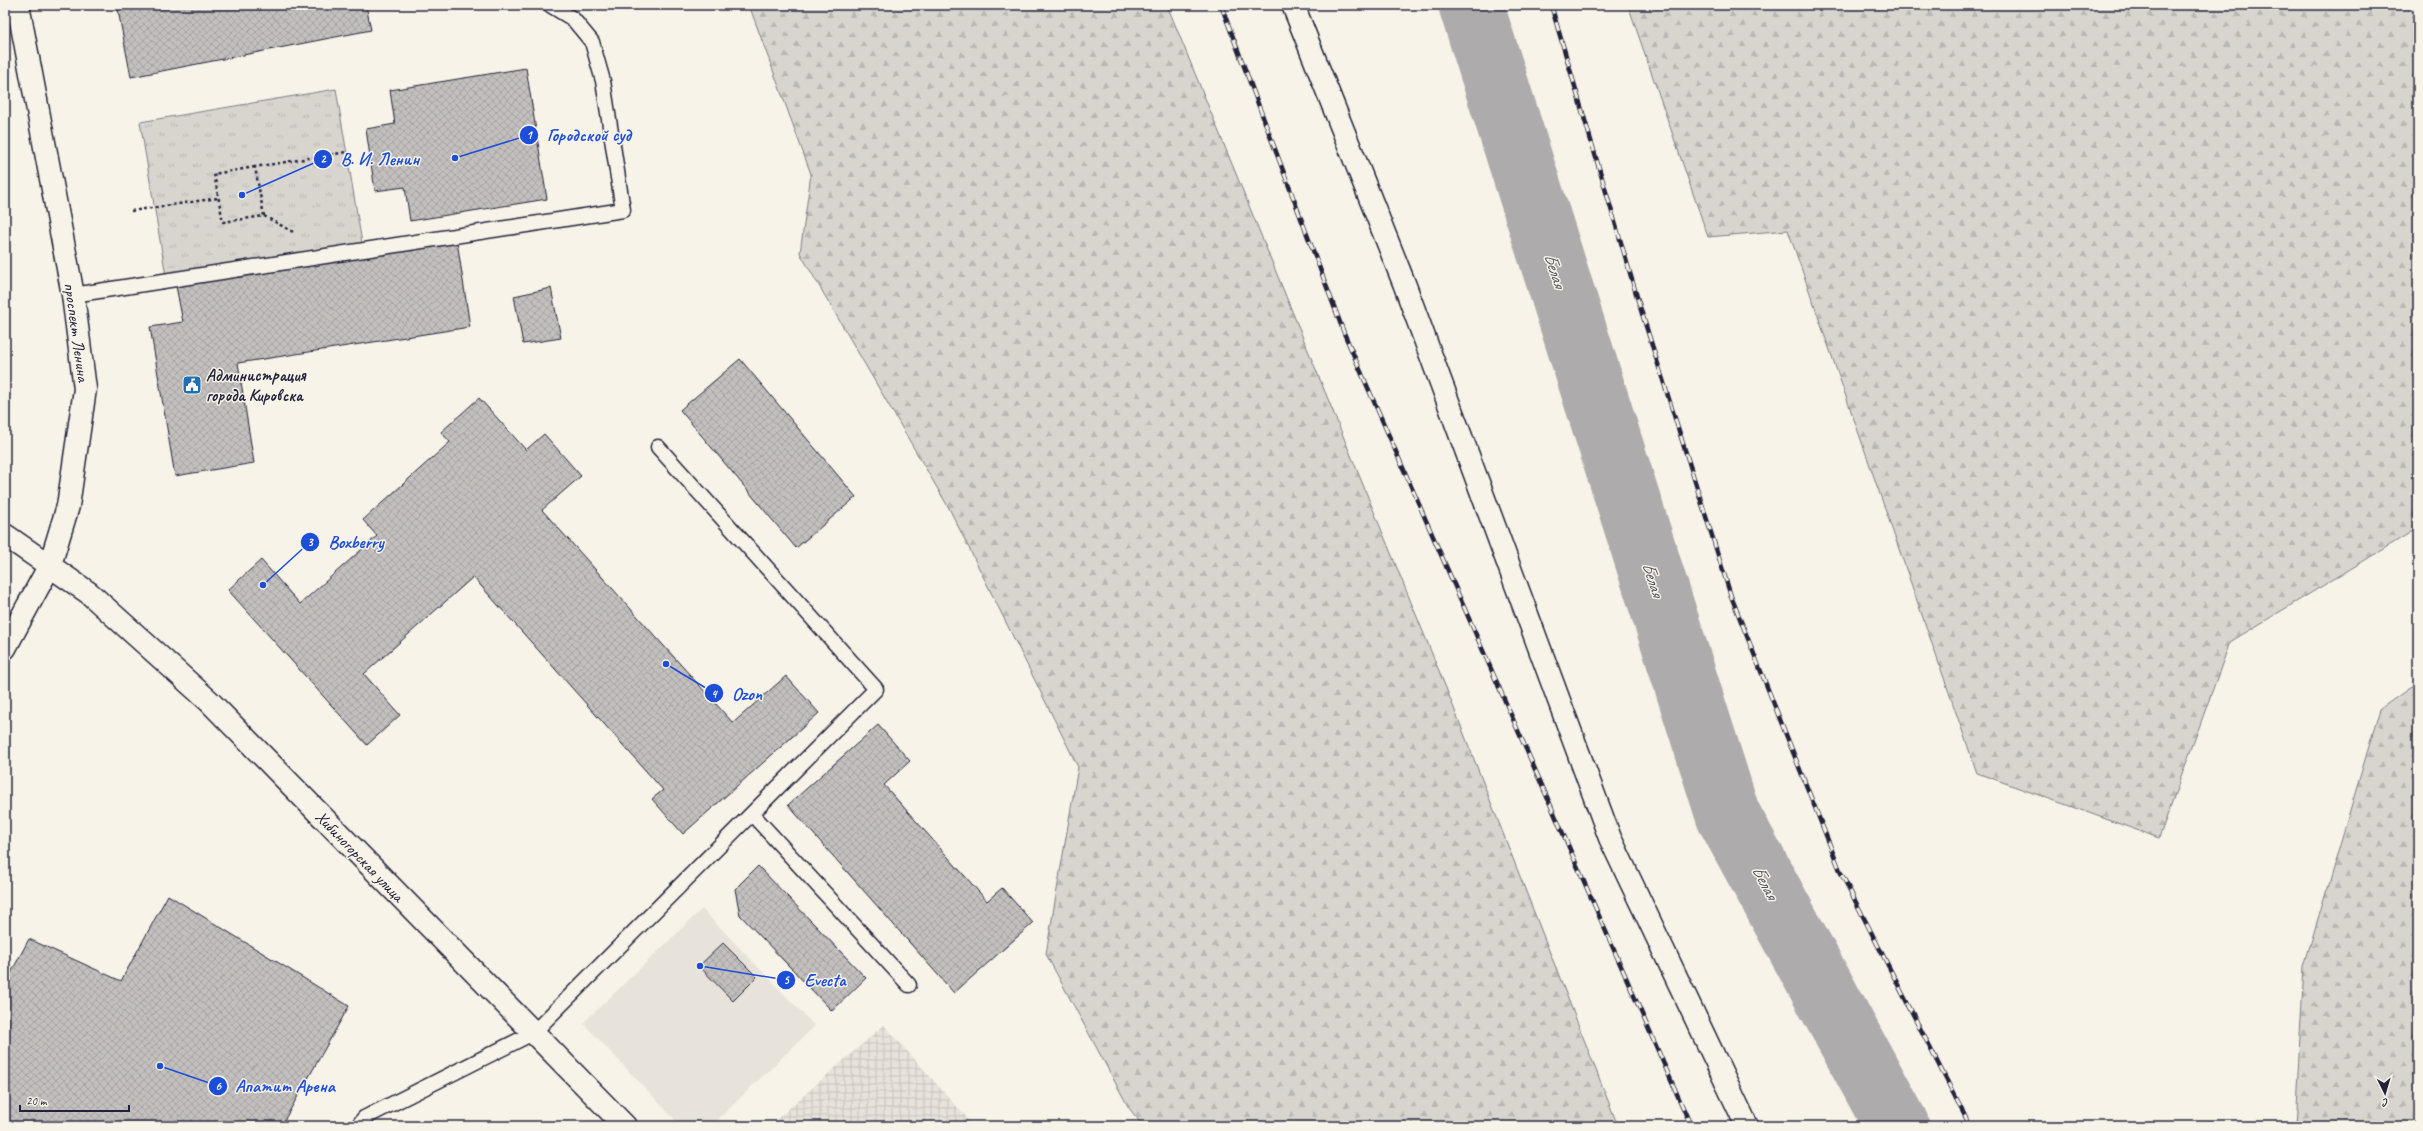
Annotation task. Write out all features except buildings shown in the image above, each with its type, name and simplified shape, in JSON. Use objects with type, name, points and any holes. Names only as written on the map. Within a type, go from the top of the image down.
[{"type":"street","name":"проспект Ленина","points":[[5,648],[50,565],[68,506],[85,389],[73,295],[18,5]]},
{"type":"street","points":[[1292,5],[1404,283],[1610,838],[1747,1126]]},
{"type":"street","name":"Хибиногорская улица","points":[[10,539],[89,593],[209,701],[625,1126]]},
{"type":"lane","points":[[73,295],[623,210],[603,81],[592,42],[573,19],[550,5]]},
{"type":"lane","points":[[358,1126],[364,1118],[533,1033],[876,689],[658,447]]},
{"type":"lane","points":[[752,814],[909,985]]},
{"type":"path","points":[[255,167],[264,216],[222,222],[214,174],[255,167],[347,152]]},
{"type":"path","points":[[131,211],[218,198]]},
{"type":"shaded area","points":[[702,909],[815,1026],[711,1126],[681,1126],[583,1023]]},
{"type":"shaded area","points":[[884,1025],[974,1126],[769,1126]]},
{"type":"green space","points":[[749,5],[1167,5],[1446,688],[1618,1126],[1143,1126],[1129,1108],[1046,954],[1078,767],[950,510],[800,253],[811,174]]},
{"type":"green space","points":[[1628,5],[2418,5],[2418,528],[2230,642],[2159,838],[1977,773],[1788,230],[1708,237]]},
{"type":"green space","points":[[336,89],[362,243],[166,276],[140,122]]},
{"type":"green space","points":[[2418,682],[2418,1126],[2295,1126],[2304,966],[2380,709]]},
{"type":"waterway","name":"Белая","points":[[1471,5],[1728,815],[1897,1126]]},
{"type":"railway","points":[[1221,5],[1344,333],[1691,1126]]},
{"type":"railway","points":[[1551,5],[1640,307],[1731,596],[1841,873],[1970,1126]]},
{"type":"place","name":"Городской суд","points":[[455,158]]},
{"type":"place","name":"В. И. Ленин","points":[[242,195]]},
{"type":"place","name":"Администрация города Кировска","points":[[192,385]]},
{"type":"place","name":"Boxberry","points":[[263,585]]},
{"type":"place","name":"Ozon","points":[[666,664]]},
{"type":"place","name":"Evecta","points":[[700,966]]},
{"type":"place","name":"Апатит Арена","points":[[160,1066]]}]
